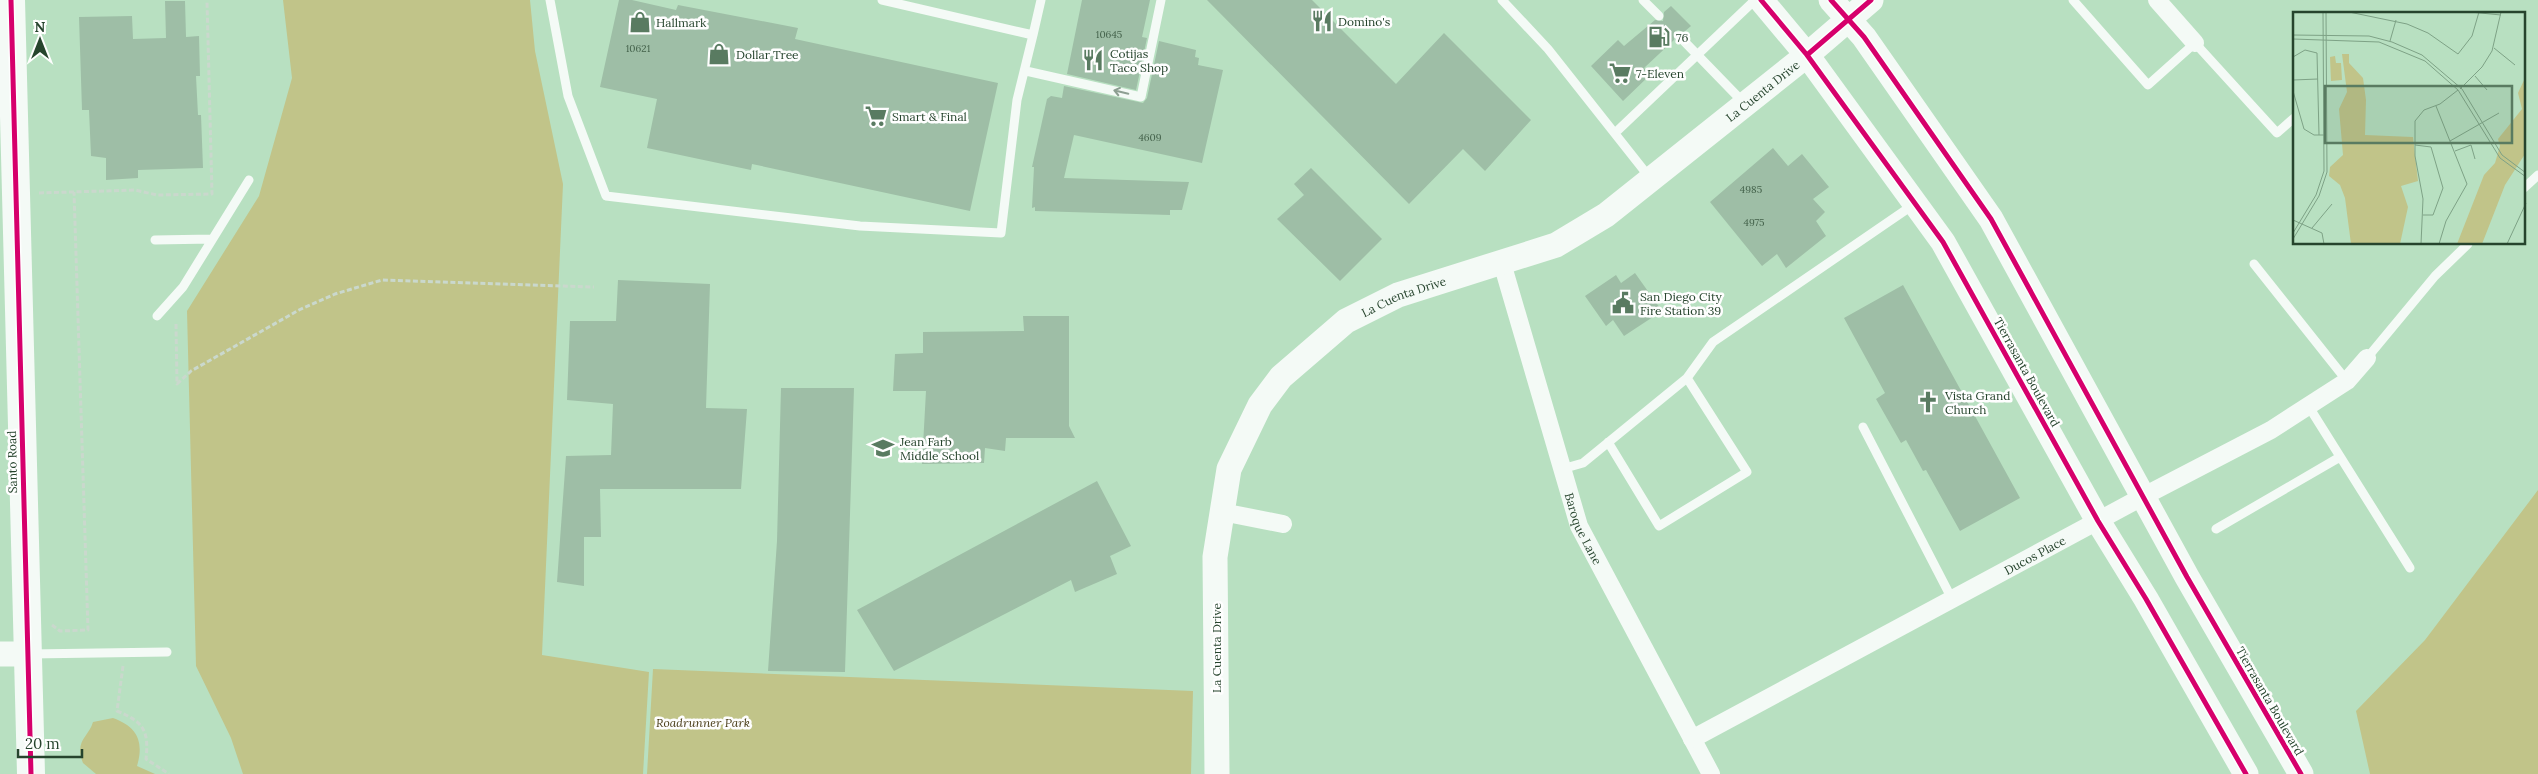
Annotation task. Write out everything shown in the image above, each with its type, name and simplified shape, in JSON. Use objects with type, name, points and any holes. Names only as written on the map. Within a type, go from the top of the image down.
[{"type":"main road","name":"Santo Road","points":[[11,0],[31,774]]},
{"type":"main road","name":"Tierrasanta Boulevard","points":[[1761,0],[1807,55],[1943,242],[2098,520],[2146,599],[2246,774]]},
{"type":"main road","name":"Tierrasanta Boulevard","points":[[1831,0],[1864,37],[1992,219],[2187,577],[2301,774]]},
{"type":"main road","name":"La Cuenta Drive","points":[[1217,774],[1215,557],[1222,512],[1229,469],[1260,405],[1281,377],[1346,321],[1398,295],[1556,245],[1606,215],[1807,55],[1871,0]]},
{"type":"main road","points":[[0,654],[27,654]]},
{"type":"street","points":[[2157,0],[2195,43]]},
{"type":"street","name":"Baroque Lane","points":[[1502,263],[1578,526],[1711,774]]},
{"type":"street","name":"Ducos Place","points":[[1692,739],[2098,520],[2271,430],[2347,382],[2367,358]]},
{"type":"street","points":[[1222,512],[1283,524]]},
{"type":"lane","points":[[550,0],[568,96],[606,196],[860,226],[1001,233],[1017,100],[1026,71],[1041,0]]},
{"type":"lane","points":[[882,0],[1033,35]]},
{"type":"lane","points":[[1026,71],[1140,97],[1161,0]]},
{"type":"lane","points":[[1502,0],[1548,49],[1651,179]]},
{"type":"lane","points":[[1643,0],[1659,16]]},
{"type":"lane","points":[[1615,134],[1754,0]]},
{"type":"lane","points":[[2073,0],[2148,85],[2195,43],[2277,133],[2293,119]]},
{"type":"lane","points":[[1679,36],[1745,104]]},
{"type":"lane","points":[[2526,186],[2538,175]]},
{"type":"lane","points":[[157,316],[183,286],[249,180]]},
{"type":"lane","points":[[1562,469],[1583,463],[1687,378],[1713,342],[1916,204]]},
{"type":"lane","points":[[155,240],[212,238]]},
{"type":"lane","points":[[2367,358],[2435,276],[2467,245]]},
{"type":"lane","points":[[2254,264],[2347,382]]},
{"type":"lane","points":[[1608,442],[1659,526],[1747,472],[1687,378]]},
{"type":"lane","points":[[2309,407],[2410,568]]},
{"type":"lane","points":[[1863,427],[1952,599]]},
{"type":"lane","points":[[2216,529],[2340,458]]},
{"type":"lane","points":[[27,654],[167,652]]},
{"type":"path","points":[[39,193],[135,190],[157,195],[212,194],[207,1]]},
{"type":"path","points":[[52,625],[60,631],[88,630],[74,192]]},
{"type":"path","points":[[176,324],[177,384],[191,371],[299,310],[335,294],[382,280],[594,287]]},
{"type":"path","points":[[125,653],[117,712],[131,717],[144,728],[148,742],[146,759],[169,774]]},
{"type":"green space","points":[[283,0],[530,0],[535,51],[563,184],[542,655],[649,672],[643,774],[243,774],[231,738],[196,666],[187,311],[259,196],[292,78]]},
{"type":"green space","points":[[2538,490],[2538,774],[2370,774],[2356,711],[2425,640]]},
{"type":"green space","name":"Roadrunner Park","points":[[653,669],[1193,691],[1191,774],[647,774]]},
{"type":"green space","points":[[113,718],[128,726],[137,736],[140,750],[137,766],[155,774],[96,774],[83,763],[80,749],[81,744],[93,722]]},
{"type":"building","points":[[619,0],[632,0],[676,10],[678,5],[798,28],[795,39],[998,83],[970,211],[752,164],[751,170],[647,148],[657,99],[600,87]]},
{"type":"building","points":[[1082,0],[1150,0],[1142,37],[1147,38],[1136,90],[1067,74]]},
{"type":"building","points":[[1207,0],[1312,0],[1396,84],[1444,33],[1531,120],[1485,171],[1463,149],[1409,204]]},
{"type":"building","points":[[165,1],[185,1],[186,37],[199,36],[200,76],[196,76],[198,115],[201,115],[203,168],[138,170],[138,178],[106,180],[106,158],[91,156],[89,110],[82,110],[79,17],[132,16],[133,39],[166,38]]},
{"type":"building","points":[[1671,6],[1691,26],[1684,32],[1678,30],[1674,32],[1674,40],[1644,68],[1650,75],[1623,101],[1591,66],[1618,40],[1624,46],[1655,20],[1663,21],[1664,12]]},
{"type":"building","points":[[1159,41],[1196,50],[1195,57],[1199,58],[1198,65],[1223,70],[1202,163],[1074,135],[1064,178],[1189,182],[1182,210],[1170,210],[1170,215],[1035,211],[1035,207],[1032,208],[1034,167],[1032,167],[1047,99],[1051,96],[1062,98],[1064,86],[1143,103],[1147,98]]},
{"type":"building","points":[[1773,148],[1788,166],[1802,154],[1829,187],[1813,199],[1825,212],[1816,221],[1826,236],[1786,268],[1777,254],[1762,266],[1710,202]]},
{"type":"building","points":[[1311,168],[1382,239],[1340,281],[1277,219],[1304,195],[1294,184]]},
{"type":"building","name":"San Diego City Fire Station 39","points":[[1635,273],[1662,311],[1624,336],[1613,320],[1606,326],[1585,296],[1616,275],[1621,283]]},
{"type":"building","points":[[618,280],[710,284],[706,408],[747,409],[741,489],[600,489],[601,537],[584,537],[584,586],[557,582],[566,456],[611,455],[613,404],[567,400],[570,321],[616,321]]},
{"type":"building","points":[[1903,285],[2020,498],[1960,531],[1926,470],[1923,471],[1906,440],[1901,443],[1876,399],[1885,393],[1844,318]]},
{"type":"building","points":[[1023,316],[1069,316],[1069,426],[1075,438],[1006,438],[1005,451],[985,448],[984,463],[922,464],[926,391],[893,391],[895,354],[923,353],[923,332],[1024,331]]},
{"type":"building","points":[[781,388],[854,388],[845,672],[768,671],[777,541]]},
{"type":"building","points":[[1097,481],[1131,546],[1110,556],[1117,574],[1075,592],[1071,580],[894,671],[857,610]]},
{"type":"cycle path","points":[[11,0],[31,774]]},
{"type":"cycle path","points":[[1761,0],[1807,55],[1943,242],[2098,521],[2146,599],[2246,774]]},
{"type":"cycle path","points":[[1831,0],[1864,37],[1991,219],[2187,577],[2301,774]]},
{"type":"cycle path","points":[[1807,55],[1871,0]]},
{"type":"place","name":"Domino's","points":[[1322,21]]},
{"type":"place","name":"Hallmark","points":[[640,22]]},
{"type":"place","name":"76","points":[[1659,37]]},
{"type":"place","name":"Dollar Tree","points":[[719,54]]},
{"type":"place","name":"Cotijas Taco Shop","points":[[1093,60]]},
{"type":"place","name":"7-Eleven","points":[[1620,73]]},
{"type":"place","name":"Smart & Final","points":[[876,116]]},
{"type":"place","name":"San Diego City Fire Station 39","points":[[1623,303]]},
{"type":"place","name":"Vista Grand Church","points":[[1928,402]]},
{"type":"place","name":"Jean Farb Middle School","points":[[883,448]]}]
